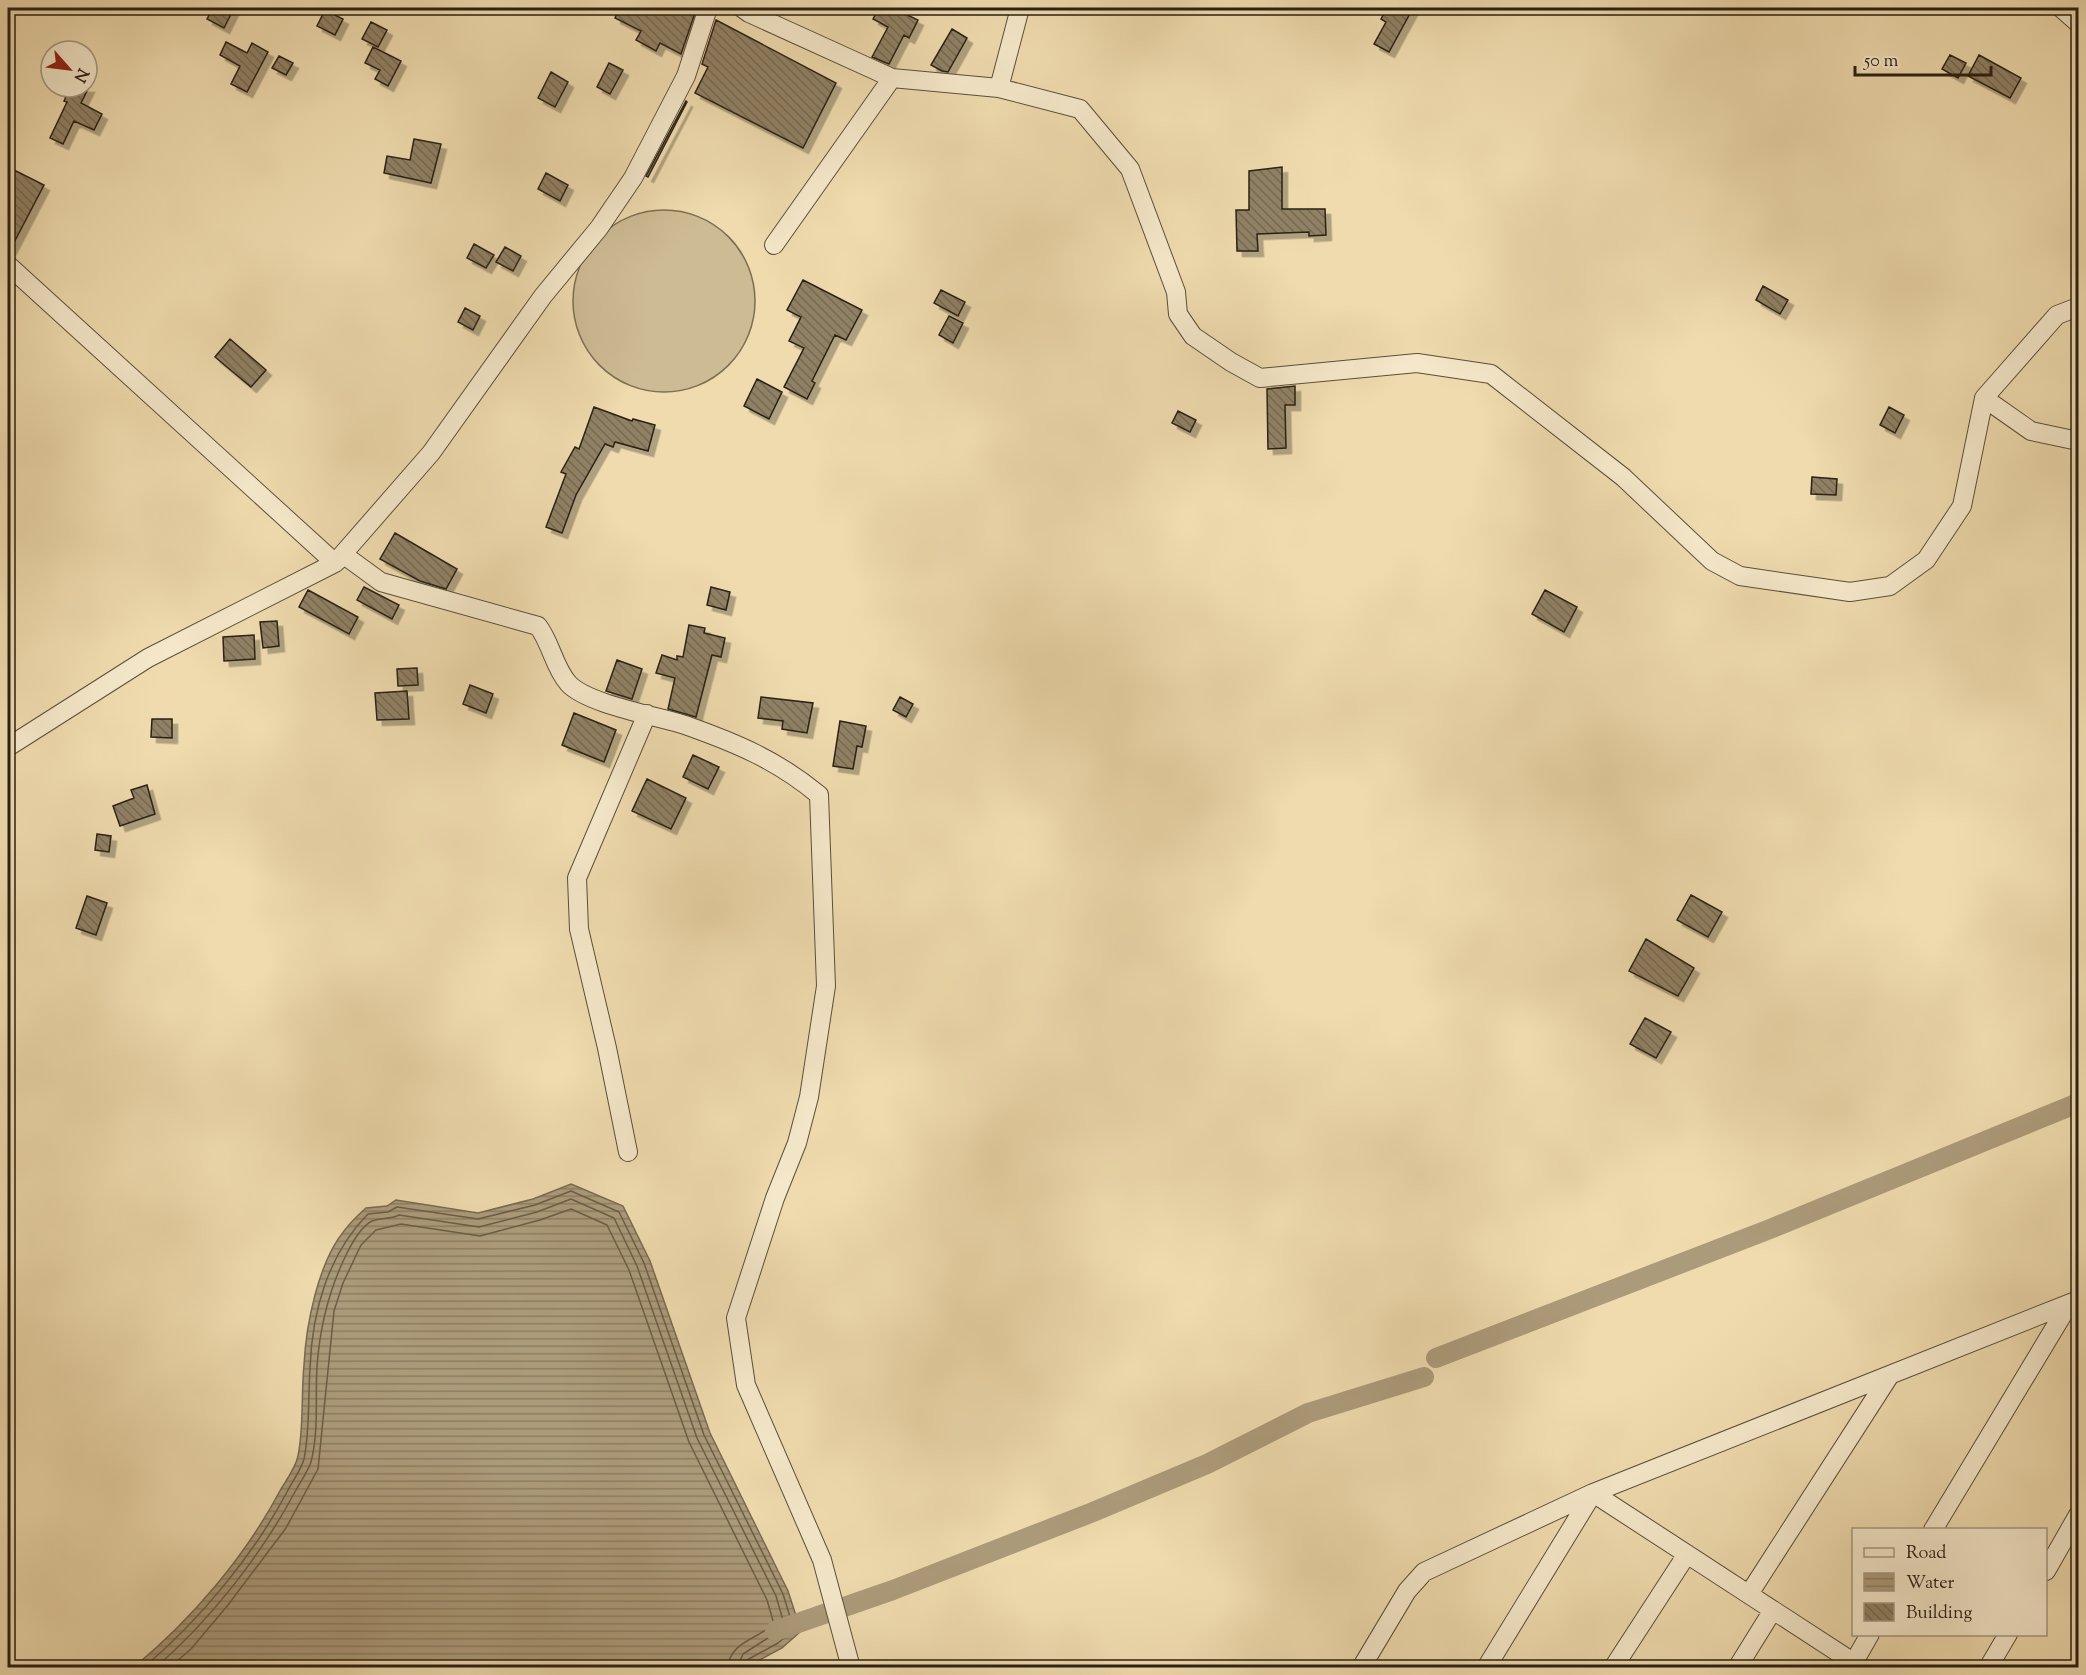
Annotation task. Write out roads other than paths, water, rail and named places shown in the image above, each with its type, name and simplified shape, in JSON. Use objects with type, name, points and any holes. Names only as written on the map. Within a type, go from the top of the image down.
[{"type":"street","points":[[335,563],[431,453],[543,296],[599,228],[633,178],[686,75],[708,8]]},
{"type":"street","points":[[742,8],[749,14],[892,78],[999,88],[1080,109],[1130,170],[1144,200],[1176,292],[1178,314],[1193,336],[1231,362],[1260,378],[1417,363],[1491,374],[1623,477],[1712,561],[1740,576],[1850,592],[1890,586],[1926,560],[1962,507],[1984,398],[2057,315],[2079,307]]},
{"type":"street","points":[[999,88],[1020,8]]},
{"type":"street","points":[[2061,8],[2079,23]]},
{"type":"street","points":[[774,245],[892,78]]},
{"type":"street","points":[[8,265],[335,563]]},
{"type":"street","points":[[1984,398],[2031,431],[2079,441]]},
{"type":"street","points":[[8,747],[148,657],[335,563],[344,555],[381,582],[538,626],[569,684],[594,699],[647,714],[760,753],[792,772],[819,795],[826,986],[812,1075],[797,1143],[775,1198],[736,1318],[746,1385],[822,1560],[851,1668]]},
{"type":"street","points":[[628,1152],[608,1048],[579,929],[577,878],[647,714]]},
{"type":"street","points":[[1361,1668],[1407,1591],[1424,1572],[1593,1493],[2074,1302]]},
{"type":"street","points":[[1934,1528],[2074,1302]]},
{"type":"street","points":[[1749,1594],[1890,1375]]},
{"type":"street","points":[[1593,1493],[1858,1665],[1870,1636]]},
{"type":"street","points":[[1486,1668],[1593,1493]]},
{"type":"street","points":[[2047,1569],[2079,1515]]},
{"type":"street","points":[[1613,1668],[1687,1554]]},
{"type":"street","points":[[1737,1668],[1773,1610]]},
{"type":"street","points":[[1988,1668],[2007,1636]]},
{"type":"water","points":[[571,1184],[623,1206],[650,1261],[710,1433],[788,1591],[801,1631],[782,1648],[746,1667],[134,1667],[197,1608],[216,1586],[251,1539],[293,1469],[300,1445],[305,1349],[315,1295],[327,1260],[351,1222],[366,1208],[387,1206],[396,1200],[478,1213],[533,1199]]},
{"type":"waterway","points":[[1436,1358],[1770,1229],[2078,1103]]},
{"type":"waterway","points":[[775,1631],[893,1590],[1093,1512],[1207,1464],[1308,1413],[1424,1377]]}]
